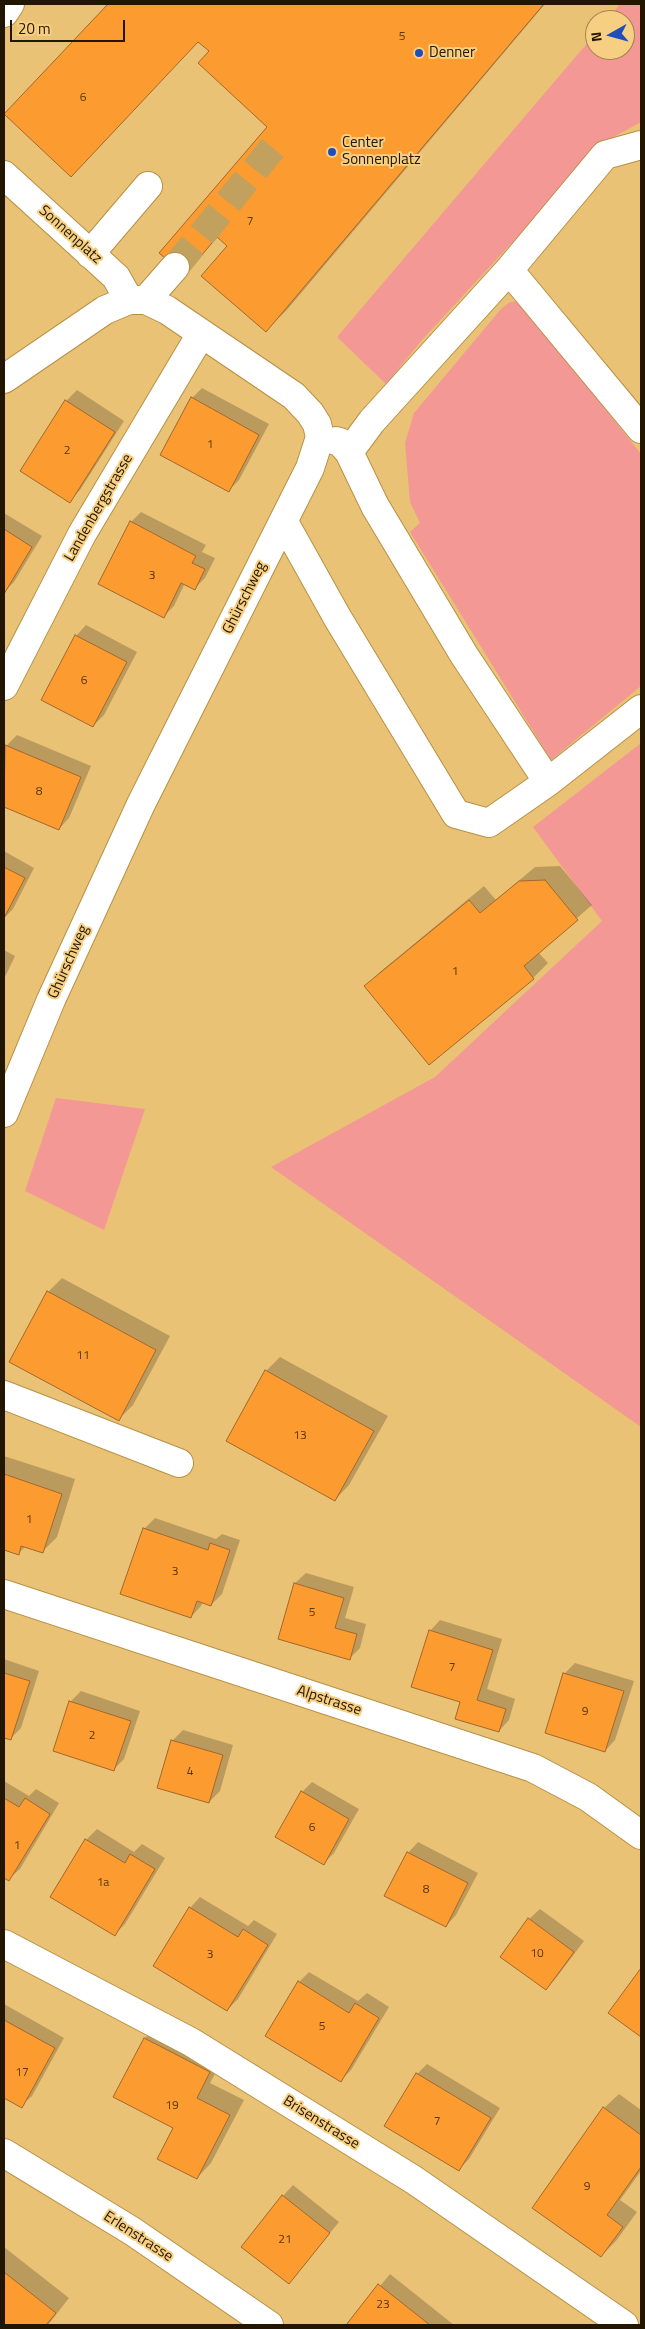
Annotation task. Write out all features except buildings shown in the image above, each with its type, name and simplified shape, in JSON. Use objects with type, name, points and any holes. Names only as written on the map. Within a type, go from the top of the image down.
[{"type":"street","points":[[4,6],[8,4]]},
{"type":"street","points":[[4,13],[8,4]]},
{"type":"street","points":[[349,452],[372,421],[509,270],[605,155],[641,146]]},
{"type":"street","name":"Sonnenplatz","points":[[4,175],[116,277],[138,300]]},
{"type":"street","points":[[90,254],[148,186]]},
{"type":"street","points":[[4,379],[105,310],[138,300],[175,267]]},
{"type":"street","points":[[509,270],[641,429]]},
{"type":"street","points":[[138,300],[166,310],[294,396],[310,413],[317,424],[320,437],[340,442],[349,452],[375,506],[464,655],[548,782]]},
{"type":"street","name":"Landenbergstrasse","points":[[4,686],[82,534],[201,334]]},
{"type":"street","name":"Ghürschweg","points":[[4,1113],[51,1000],[141,804],[284,522],[310,468],[320,437]]},
{"type":"street","points":[[284,522],[337,617],[456,814],[489,823],[548,782],[641,709]]},
{"type":"street","points":[[4,1395],[179,1463]]},
{"type":"street","name":"Alpstrasse","points":[[4,1594],[533,1768],[588,1797],[641,1835]]},
{"type":"street","name":"Brisenstrasse","points":[[4,1944],[191,2042],[414,2180],[624,2325]]},
{"type":"street","name":"Erlenstrasse","points":[[4,2153],[132,2231],[269,2325]]},
{"type":"shaded area","points":[[620,4],[641,4],[641,122],[606,141],[422,340],[386,384],[337,337],[585,46],[585,60],[635,60],[635,10],[615,10]]},
{"type":"shaded area","points":[[519,301],[641,454],[641,686],[551,760],[410,532],[420,523],[410,502],[405,443],[414,413],[501,309],[510,302]]},
{"type":"shaded area","points":[[641,743],[641,1427],[271,1167],[435,1077],[602,921],[533,827]]},
{"type":"shaded area","points":[[56,1098],[145,1109],[104,1230],[25,1191]]},
{"type":"tunnel","points":[[175,267],[276,144]]},
{"type":"place","name":"Denner","points":[[419,53]]},
{"type":"place","name":"Center Sonnenplatz","points":[[332,152]]}]
